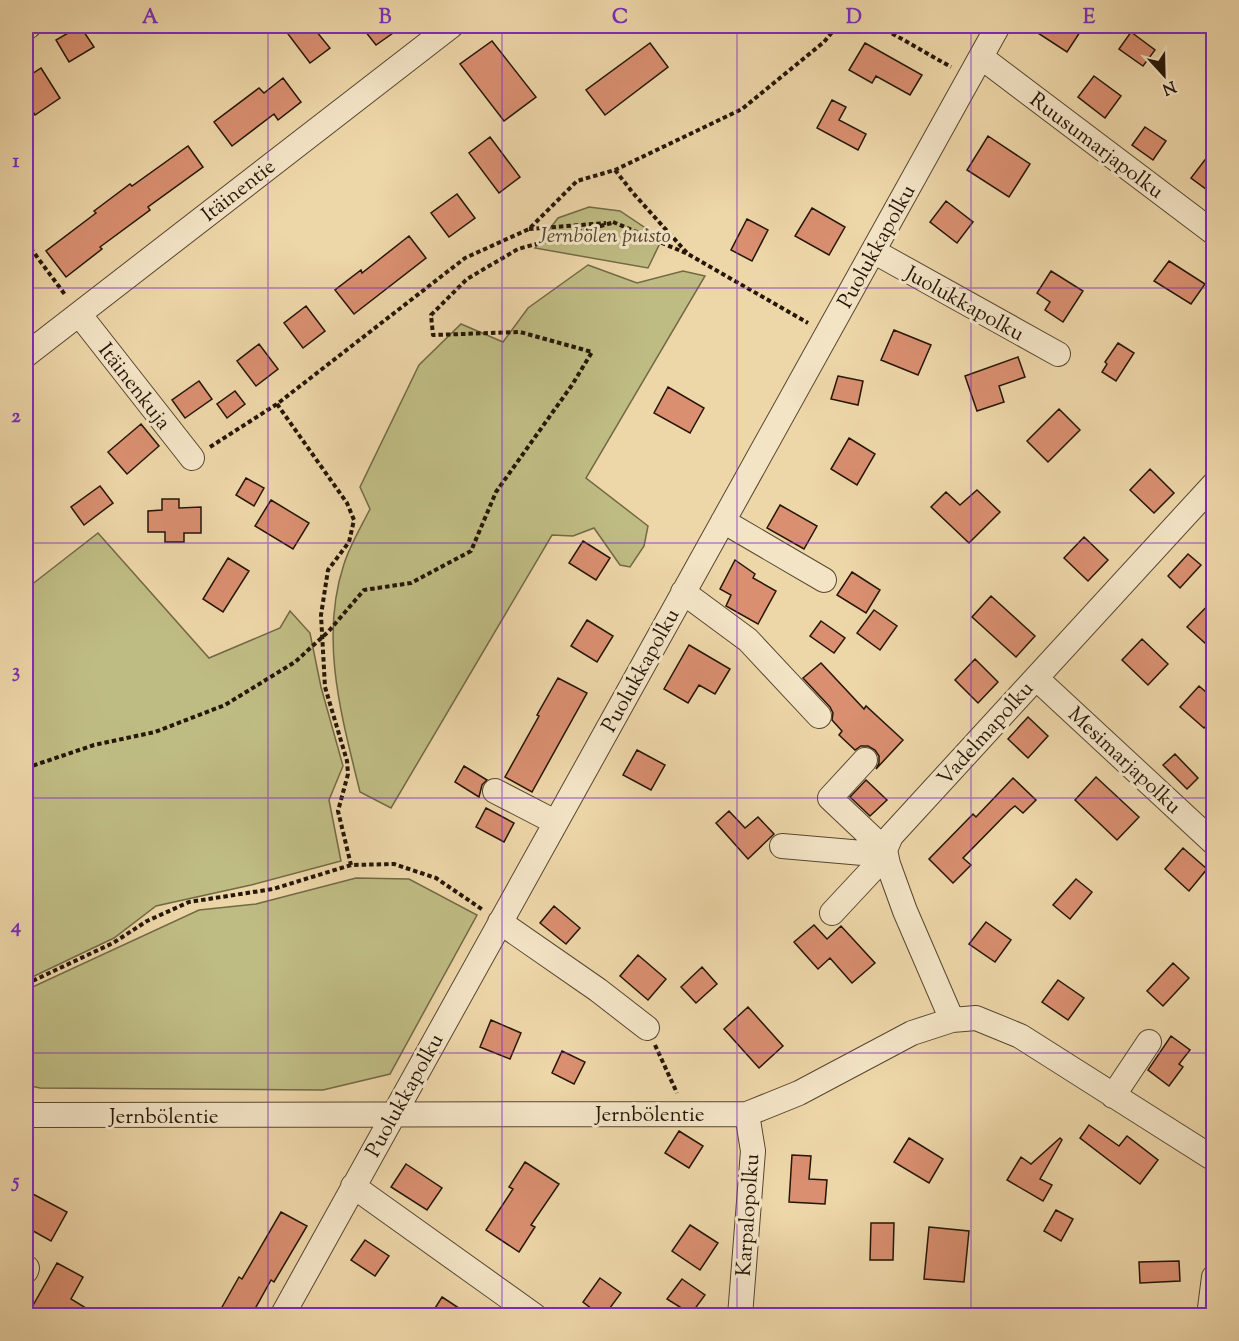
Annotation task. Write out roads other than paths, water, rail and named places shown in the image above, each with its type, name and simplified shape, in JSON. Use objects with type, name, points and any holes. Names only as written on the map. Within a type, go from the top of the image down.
[{"type":"street","name":"Itäinentie","points":[[26,355],[451,26]]},
{"type":"street","name":"Puolukkapolku","points":[[282,1316],[998,26]]},
{"type":"street","name":"Ruusumarjapolku","points":[[981,57],[1214,233]]},
{"type":"street","name":"Juolukkapolku","points":[[873,251],[1058,354]]},
{"type":"street","name":"Itäinenkuja","points":[[79,314],[192,458]]},
{"type":"street","name":"Vadelmapolku","points":[[832,913],[886,852],[891,836],[1214,484]]},
{"type":"street","points":[[723,521],[824,580]]},
{"type":"street","points":[[683,592],[748,640],[819,716]]},
{"type":"street","name":"Mesimarjapolku","points":[[1036,678],[1214,843]]},
{"type":"street","points":[[865,760],[830,798],[886,852],[905,911],[952,1020]]},
{"type":"street","points":[[495,791],[555,822]]},
{"type":"street","points":[[782,846],[886,852]]},
{"type":"street","points":[[500,922],[598,990],[647,1028]]},
{"type":"street","name":"Jernbölentie","points":[[26,1115],[747,1114],[799,1093],[912,1033],[952,1020],[976,1018],[1020,1036],[1214,1159]]},
{"type":"street","points":[[1113,1096],[1149,1042]]},
{"type":"street","name":"Karpalopolku","points":[[740,1316],[753,1151],[747,1114]]},
{"type":"street","points":[[353,1186],[535,1316]]},
{"type":"street","points":[[1209,1316],[1214,1277]]},
{"type":"park label","name":"Jernbölen puisto","points":[[605,235]]}]
